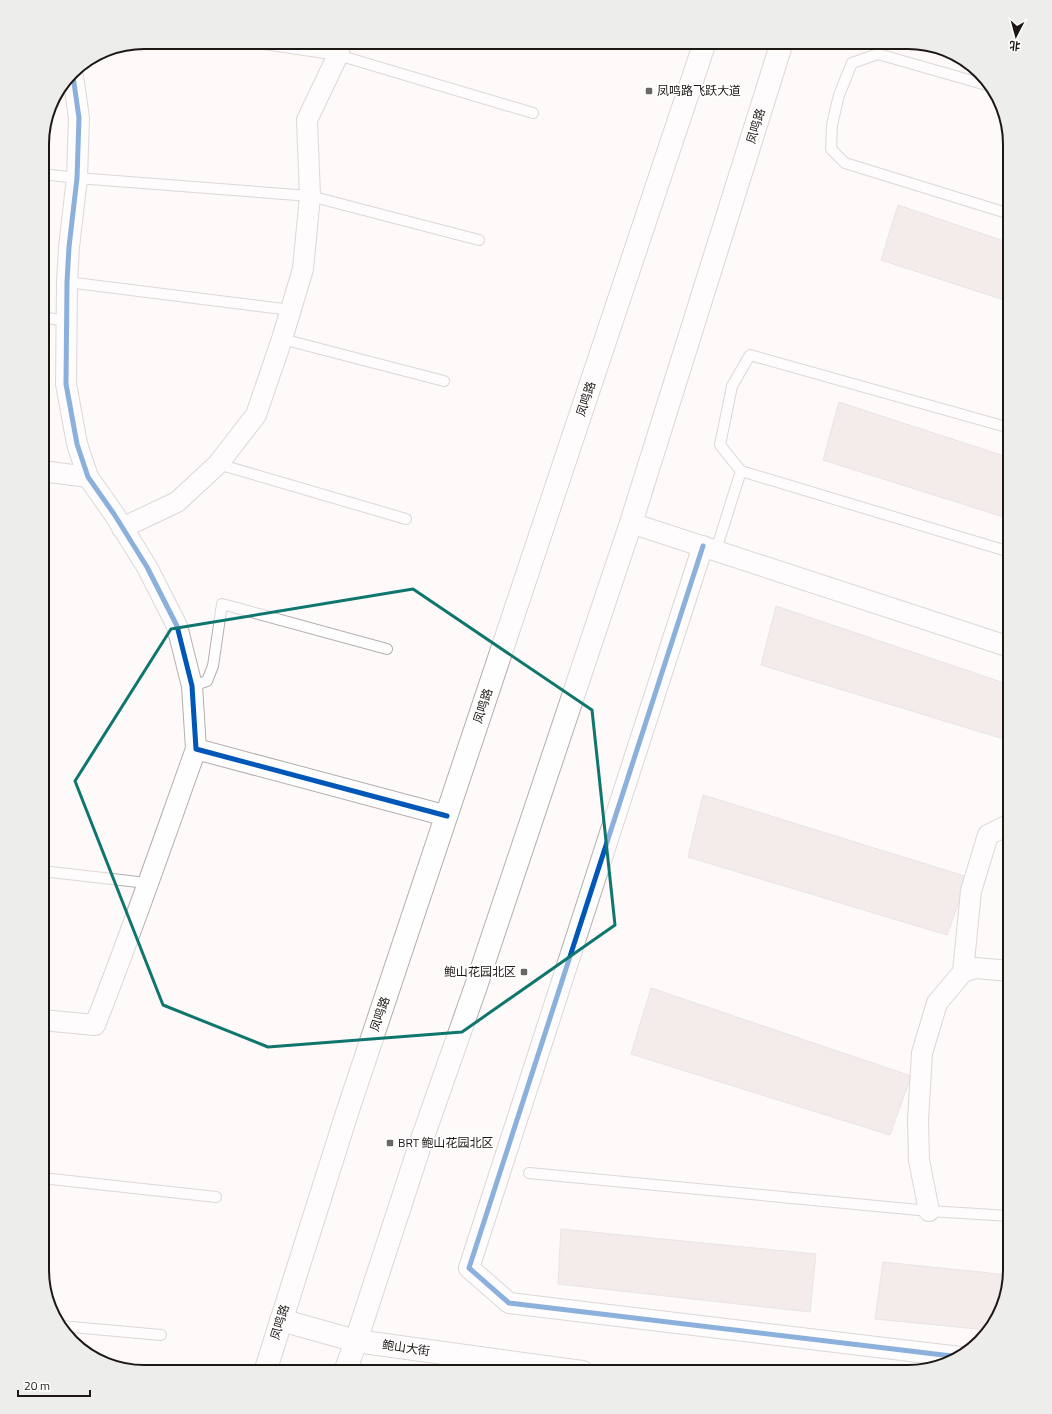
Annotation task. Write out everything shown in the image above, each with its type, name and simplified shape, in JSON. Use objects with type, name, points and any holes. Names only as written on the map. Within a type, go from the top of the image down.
[{"type":"main road","name":"凤鸣路","points":[[267,1365],[347,1113],[703,49]]},
{"type":"main road","name":"凤鸣路","points":[[347,1365],[420,1145],[475,989],[632,524],[780,49]]},
{"type":"main road","name":"鲍山大街","points":[[281,1320],[356,1341],[531,1365]]},
{"type":"street","points":[[122,528],[176,502],[218,464],[256,415],[282,339],[303,269],[310,196],[307,120],[340,49]]},
{"type":"street","points":[[49,1021],[95,1025],[128,940],[147,883],[196,749],[192,686],[177,626],[147,567],[88,477],[77,444],[66,384],[67,282],[69,247],[77,178],[79,118],[74,80]]},
{"type":"street","points":[[49,472],[88,477]]},
{"type":"street","points":[[632,524],[1003,645]]},
{"type":"street","points":[[709,548],[468,1268],[508,1303],[948,1356]]},
{"type":"street","points":[[196,749],[447,816]]},
{"type":"street","points":[[963,972],[971,891],[988,836],[1003,828]]},
{"type":"street","points":[[929,1210],[919,1160],[918,1120],[922,1053],[937,1003],[963,972],[975,968],[1003,970]]},
{"type":"lane","points":[[343,49],[533,113]]},
{"type":"lane","points":[[981,83],[878,54],[852,64],[839,95],[832,125],[831,149],[845,163],[1003,212]]},
{"type":"lane","points":[[49,175],[310,196],[479,240]]},
{"type":"lane","points":[[67,282],[291,310]]},
{"type":"lane","points":[[49,318],[66,321]]},
{"type":"lane","points":[[282,339],[444,381]]},
{"type":"lane","points":[[1003,426],[750,355],[732,386],[720,445],[741,471],[1003,550]]},
{"type":"lane","points":[[218,464],[406,519]]},
{"type":"lane","points":[[709,548],[741,471]]},
{"type":"lane","points":[[192,686],[206,681],[213,666],[222,604],[387,649]]},
{"type":"lane","points":[[49,872],[147,883]]},
{"type":"lane","points":[[529,1173],[1003,1215]]},
{"type":"lane","points":[[49,1179],[216,1197]]},
{"type":"lane","points":[[68,1327],[161,1335]]},
{"type":"highlighted area","points":[[413,589],[592,710],[615,925],[462,1032],[268,1047],[163,1005],[75,781],[171,629]]},
{"type":"building","points":[[898,205],[1003,241],[1003,300],[881,260]]},
{"type":"building","points":[[839,402],[1003,456],[1003,517],[823,460]]},
{"type":"building","points":[[776,606],[1003,683],[1003,739],[761,665]]},
{"type":"building","points":[[703,795],[968,877],[947,935],[688,857]]},
{"type":"building","points":[[651,988],[911,1076],[890,1135],[631,1054]]},
{"type":"building","points":[[561,1229],[816,1254],[810,1312],[558,1284]]},
{"type":"building","points":[[883,1262],[1003,1274],[1000,1294],[996,1306],[982,1329],[875,1319]]},
{"type":"cycle path","points":[[74,80],[79,118],[77,178],[69,247],[67,282],[66,384],[77,444],[88,477],[114,514],[147,567],[177,626],[192,686],[196,749],[447,816]]},
{"type":"cycle path","points":[[703,546],[469,1268],[509,1303],[949,1356]]},
{"type":"place","name":"凤鸣路飞跃大道","points":[[649,91]]},
{"type":"place","name":"鲍山花园北区","points":[[524,972]]},
{"type":"place","name":"BRT 鲍山花园北区","points":[[390,1143]]}]
